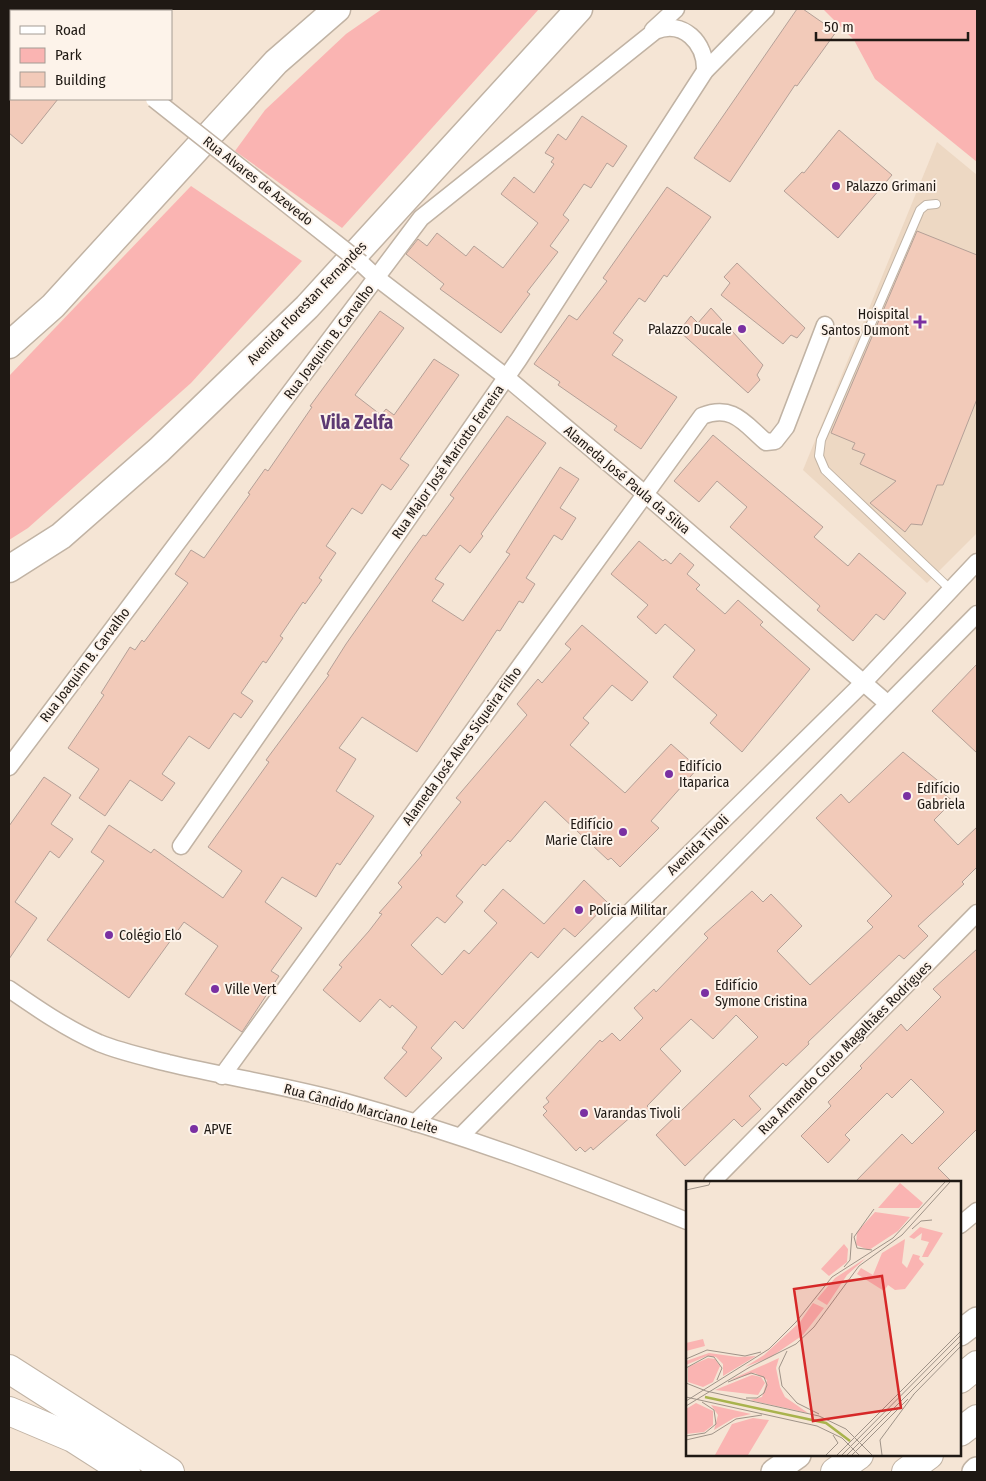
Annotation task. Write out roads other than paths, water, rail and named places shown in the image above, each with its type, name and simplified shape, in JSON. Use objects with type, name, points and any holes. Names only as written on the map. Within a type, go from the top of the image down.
[{"type":"highway","points":[[9,345],[53,306],[276,62],[338,9]]},
{"type":"highway","name":"Avenida Florestan Fernandes","points":[[9,569],[60,536],[159,450],[307,307],[579,9]]},
{"type":"highway","points":[[961,1378],[977,1365]]},
{"type":"highway","points":[[9,1370],[170,1472]]},
{"type":"highway","points":[[9,1411],[73,1438],[126,1472]]},
{"type":"highway","points":[[961,1431],[977,1418]]},
{"type":"highway","points":[[836,1472],[858,1456]]},
{"type":"highway","points":[[906,1472],[928,1456]]},
{"type":"main road","points":[[961,1332],[977,1320]]},
{"type":"main road","points":[[774,1472],[797,1456]]},
{"type":"street","points":[[648,35],[676,9]]},
{"type":"street","name":"Rua Major José Mariotto Ferreira","points":[[181,846],[506,377],[705,71],[766,9]]},
{"type":"street","name":"Rua Joaquim B. Carvalho","points":[[9,767],[421,218],[648,35],[663,28],[683,30],[692,36],[703,52],[705,71]]},
{"type":"street","name":"Rua Alvares de Azevedo","points":[[155,100],[362,263]]},
{"type":"street","name":"Alameda José Paula da Silva","points":[[362,263],[377,278],[506,377],[645,494],[887,704]]},
{"type":"street","name":"Alameda José Alves Siqueira Filho","points":[[222,1076],[702,416],[714,411],[726,411],[736,416],[766,442],[775,441],[786,427],[825,325]]},
{"type":"street","name":"Avenida Tivoli","points":[[415,1123],[863,683],[977,562]]},
{"type":"street","points":[[461,1136],[977,614]]},
{"type":"street","name":"Rua Armando Couto Magalhães Rodrigues","points":[[713,1181],[977,913]]},
{"type":"street","name":"Rua Cândido Marciano Leite","points":[[9,989],[53,1019],[100,1043],[141,1056],[222,1076],[343,1102],[461,1136],[684,1215]]},
{"type":"street","points":[[961,1224],[977,1211]]},
{"type":"lane","points":[[936,204],[926,205],[920,210],[821,440],[819,456],[825,470],[950,590]]},
{"type":"place","name":"Palazzo Grimani","points":[[836,186]]},
{"type":"place","name":"Hoispital Santos Dumont","points":[[920,322]]},
{"type":"place","name":"Palazzo Ducale","points":[[742,329]]},
{"type":"place","name":"Edifício Itaparica","points":[[669,774]]},
{"type":"place","name":"Edifício Gabriela","points":[[907,796]]},
{"type":"place","name":"Edifício Marie Claire","points":[[623,832]]},
{"type":"place","name":"Polícia Militar","points":[[579,910]]},
{"type":"place","name":"Colégio Elo","points":[[109,935]]},
{"type":"place","name":"Ville Vert","points":[[215,989]]},
{"type":"place","name":"Edifício Symone Cristina","points":[[705,993]]},
{"type":"place","name":"Varandas Tivoli","points":[[584,1113]]},
{"type":"place","name":"APVE","points":[[194,1129]]},
{"type":"district","name":"Vila Zelfa","points":[[357,422]]}]
